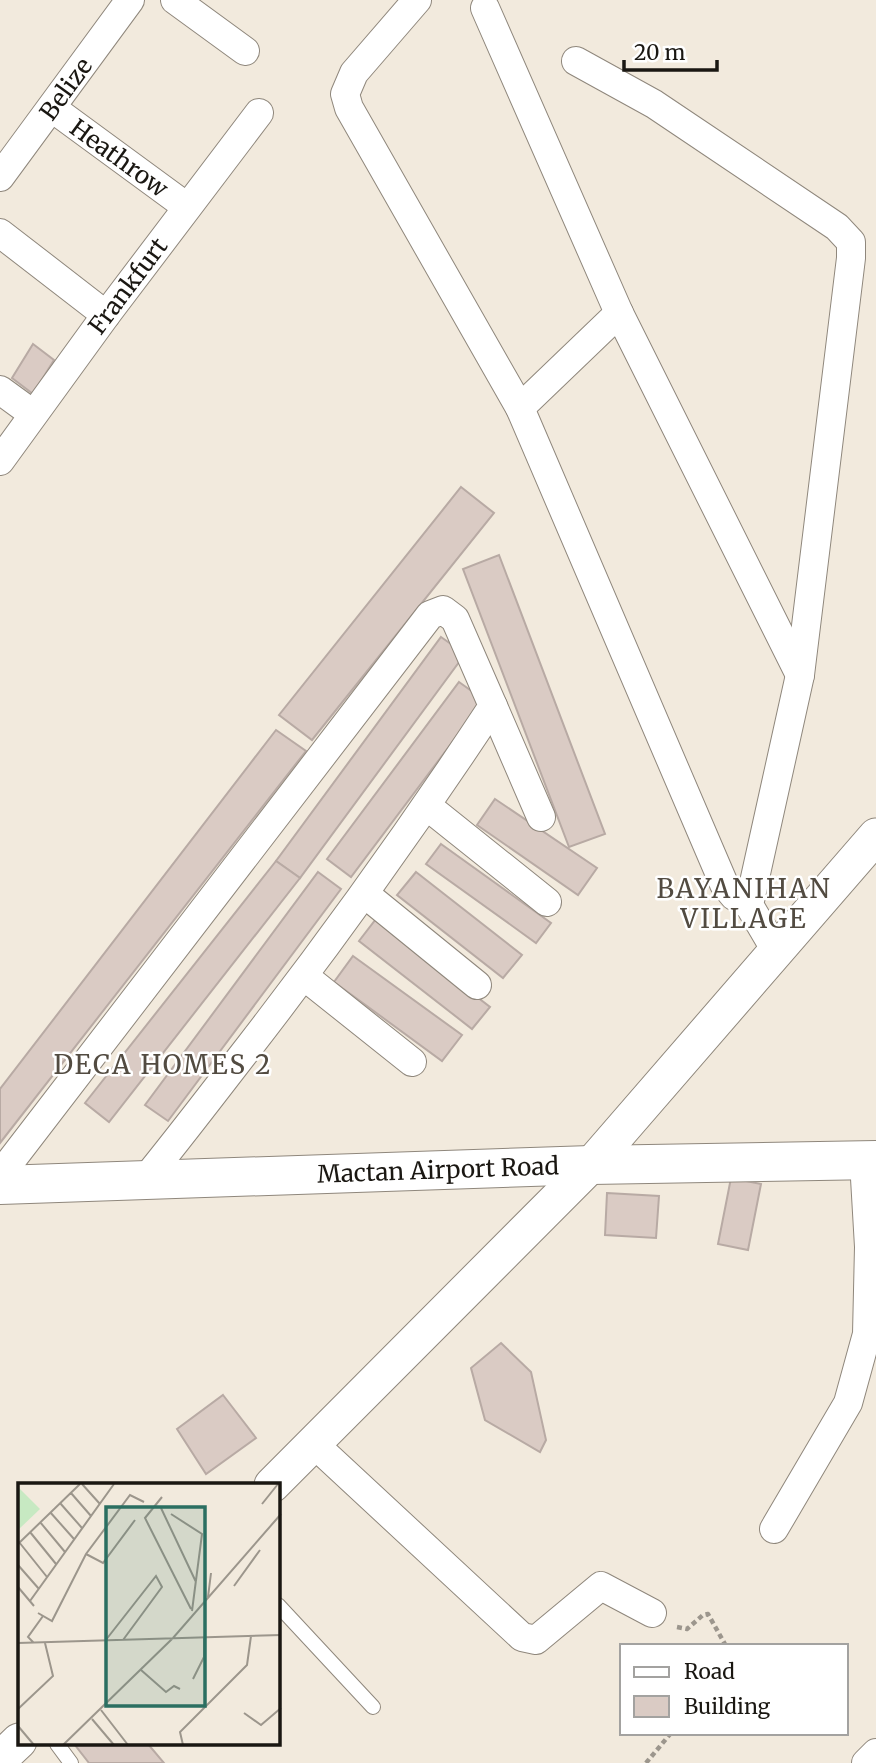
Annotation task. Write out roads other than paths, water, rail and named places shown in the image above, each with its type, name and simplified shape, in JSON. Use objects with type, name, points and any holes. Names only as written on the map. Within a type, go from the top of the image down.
[{"type":"main road","name":"Mactan Airport Road","points":[[0,1185],[591,1165],[870,1160]]},
{"type":"street","name":"Belize","points":[[0,177],[130,0]]},
{"type":"street","points":[[175,0],[245,51]]},
{"type":"street","points":[[417,0],[354,73],[345,94],[356,120],[520,408],[724,884],[734,896],[749,905],[776,951]]},
{"type":"street","points":[[485,8],[619,313],[800,675]]},
{"type":"street","points":[[576,61],[654,104],[837,227],[851,242],[800,675],[749,905]]},
{"type":"street","name":"Heathrow","points":[[52,108],[187,207]]},
{"type":"street","name":"Frankfurt","points":[[0,461],[106,315],[259,113]]},
{"type":"street","points":[[0,233],[106,315]]},
{"type":"street","points":[[520,408],[619,313]]},
{"type":"street","points":[[0,390],[33,414]]},
{"type":"street","points":[[0,1175],[430,615],[443,610],[456,619],[541,817]]},
{"type":"street","points":[[144,1181],[365,894],[493,706]]},
{"type":"street","points":[[427,806],[547,902]]},
{"type":"street","points":[[274,1483],[591,1165],[876,836]]},
{"type":"street","points":[[365,894],[477,985]]},
{"type":"street","points":[[304,976],[412,1062]]},
{"type":"street","points":[[774,1529],[848,1403],[867,1334],[870,1160]]},
{"type":"street","points":[[313,1443],[522,1637],[536,1640],[601,1586],[652,1613]]},
{"type":"street","points":[[0,1759],[18,1742]]},
{"type":"street","points":[[866,1763],[876,1753]]},
{"type":"lane","points":[[280,1607],[373,1707]]},
{"type":"lane","points":[[58,1746],[71,1763]]},
{"type":"district","name":"BAYANIHAN VILLAGE","points":[[744,903]]},
{"type":"district","name":"DECA HOMES 2","points":[[163,1064]]}]
